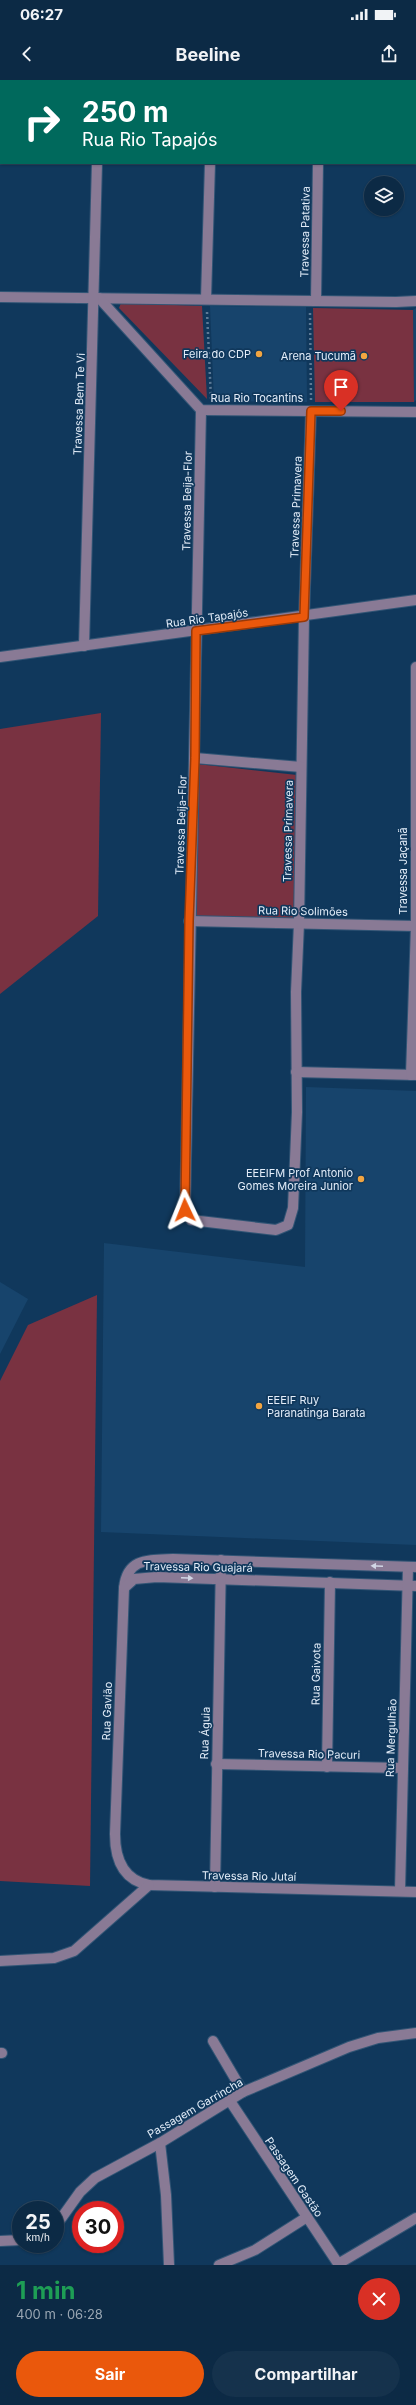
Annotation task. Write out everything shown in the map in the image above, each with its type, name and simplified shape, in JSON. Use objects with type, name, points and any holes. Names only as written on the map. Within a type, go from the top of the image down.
[{"type":"street","name":"Travessa Bem Te Vi","points":[[84,646],[97,297],[97,164]]},
{"type":"street","points":[[206,299],[210,164]]},
{"type":"street","name":"Travessa Patativa","points":[[313,301],[318,164]]},
{"type":"street","points":[[0,297],[416,301]]},
{"type":"street","name":"Rua Rio Tocantins","points":[[97,297],[206,410],[416,412]]},
{"type":"street","name":"Travessa Beija-Flor","points":[[206,410],[196,631],[195,758],[189,921],[185,1210],[191,1220],[263,1229]]},
{"type":"street","name":"Travessa Primavera","points":[[263,1229],[284,1228],[288,1225],[293,1208],[304,617],[311,411]]},
{"type":"street","name":"Rua Rio Tapajós","points":[[0,657],[304,617],[416,600]]},
{"type":"street","name":"Travessa Jaçanã","points":[[413,1075],[416,926],[416,667]]},
{"type":"street","points":[[195,758],[301,767]]},
{"type":"street","name":"Rua Rio Solimões","points":[[189,921],[416,926]]},
{"type":"street","points":[[296,1072],[413,1075]]},
{"type":"street","name":"Travessa Rio Guajará","points":[[124,1588],[128,1572],[142,1562],[173,1559],[412,1567]]},
{"type":"street","name":"Rua Águia","points":[[216,1887],[216,1764],[222,1580],[221,1560]]},
{"type":"street","name":"Rua Gaivota","points":[[322,1564],[326,1582],[327,1767]]},
{"type":"street","name":"Rua Mergulhão","points":[[400,1891],[402,1768],[412,1567]]},
{"type":"street","name":"Travessa Rio Guajará","points":[[124,1588],[131,1581],[143,1577],[412,1586]]},
{"type":"street","name":"Rua Gavião","points":[[115,1834],[124,1588]]},
{"type":"street","name":"Travessa Rio Pacuri","points":[[216,1764],[402,1768]]},
{"type":"street","name":"Travessa Rio Jutaí","points":[[115,1834],[115,1851],[123,1868],[134,1881],[149,1885],[416,1892]]},
{"type":"street","points":[[0,1961],[54,1958],[74,1951],[149,1885]]},
{"type":"street","name":"Passagem Garrincha","points":[[64,2214],[80,2192],[94,2178],[160,2143],[230,2101],[242,2092],[349,2047],[378,2038],[416,2033]]},
{"type":"street","points":[[213,2041],[242,2092]]},
{"type":"street","name":"Passagem Gastão","points":[[230,2101],[339,2265]]},
{"type":"street","points":[[160,2143],[166,2195],[169,2265]]},
{"type":"street","points":[[219,2265],[255,2250],[307,2217]]},
{"type":"street","points":[[339,2265],[416,2218]]},
{"type":"street","points":[[0,2241],[12,2240]]},
{"type":"path","points":[[206,299],[206,410]]},
{"type":"path","points":[[311,411],[313,301]]},
{"type":"shaded area","points":[[121,303],[202,306],[207,399],[119,308]]},
{"type":"shaded area","name":"Feira do CDP","points":[[210,306],[306,307],[307,402],[214,401]]},
{"type":"shaded area","name":"Arena Tucumã","points":[[313,308],[413,310],[414,402],[315,402]]},
{"type":"shaded area","points":[[416,308],[416,400],[414,402],[413,310]]},
{"type":"shaded area","points":[[101,713],[98,916],[0,994],[0,729]]},
{"type":"shaded area","points":[[197,764],[306,776],[302,923],[190,923],[192,858],[186,808]]},
{"type":"shaded area","name":"EEEIF Ruy Paranatinga Barata","points":[[306,1087],[416,1091],[416,1545],[101,1532],[104,1243],[305,1267]]},
{"type":"shaded area","points":[[0,1282],[28,1299],[0,1354]]},
{"type":"shaded area","points":[[97,1295],[90,1886],[0,1881],[0,1381],[28,1325]]},
{"type":"place","name":"Feira do CDP","points":[[259,354]]},
{"type":"place","name":"Arena Tucumã","points":[[364,356]]},
{"type":"place","name":"EEEIFM Prof Antonio Gomes Moreira Junior","points":[[361,1179]]},
{"type":"place","name":"EEEIF Ruy Paranatinga Barata","points":[[259,1406]]},
{"type":"route","points":[[185,1210],[184,1180],[189,921],[195,758],[196,631],[304,617],[311,411],[341,411]]}]
